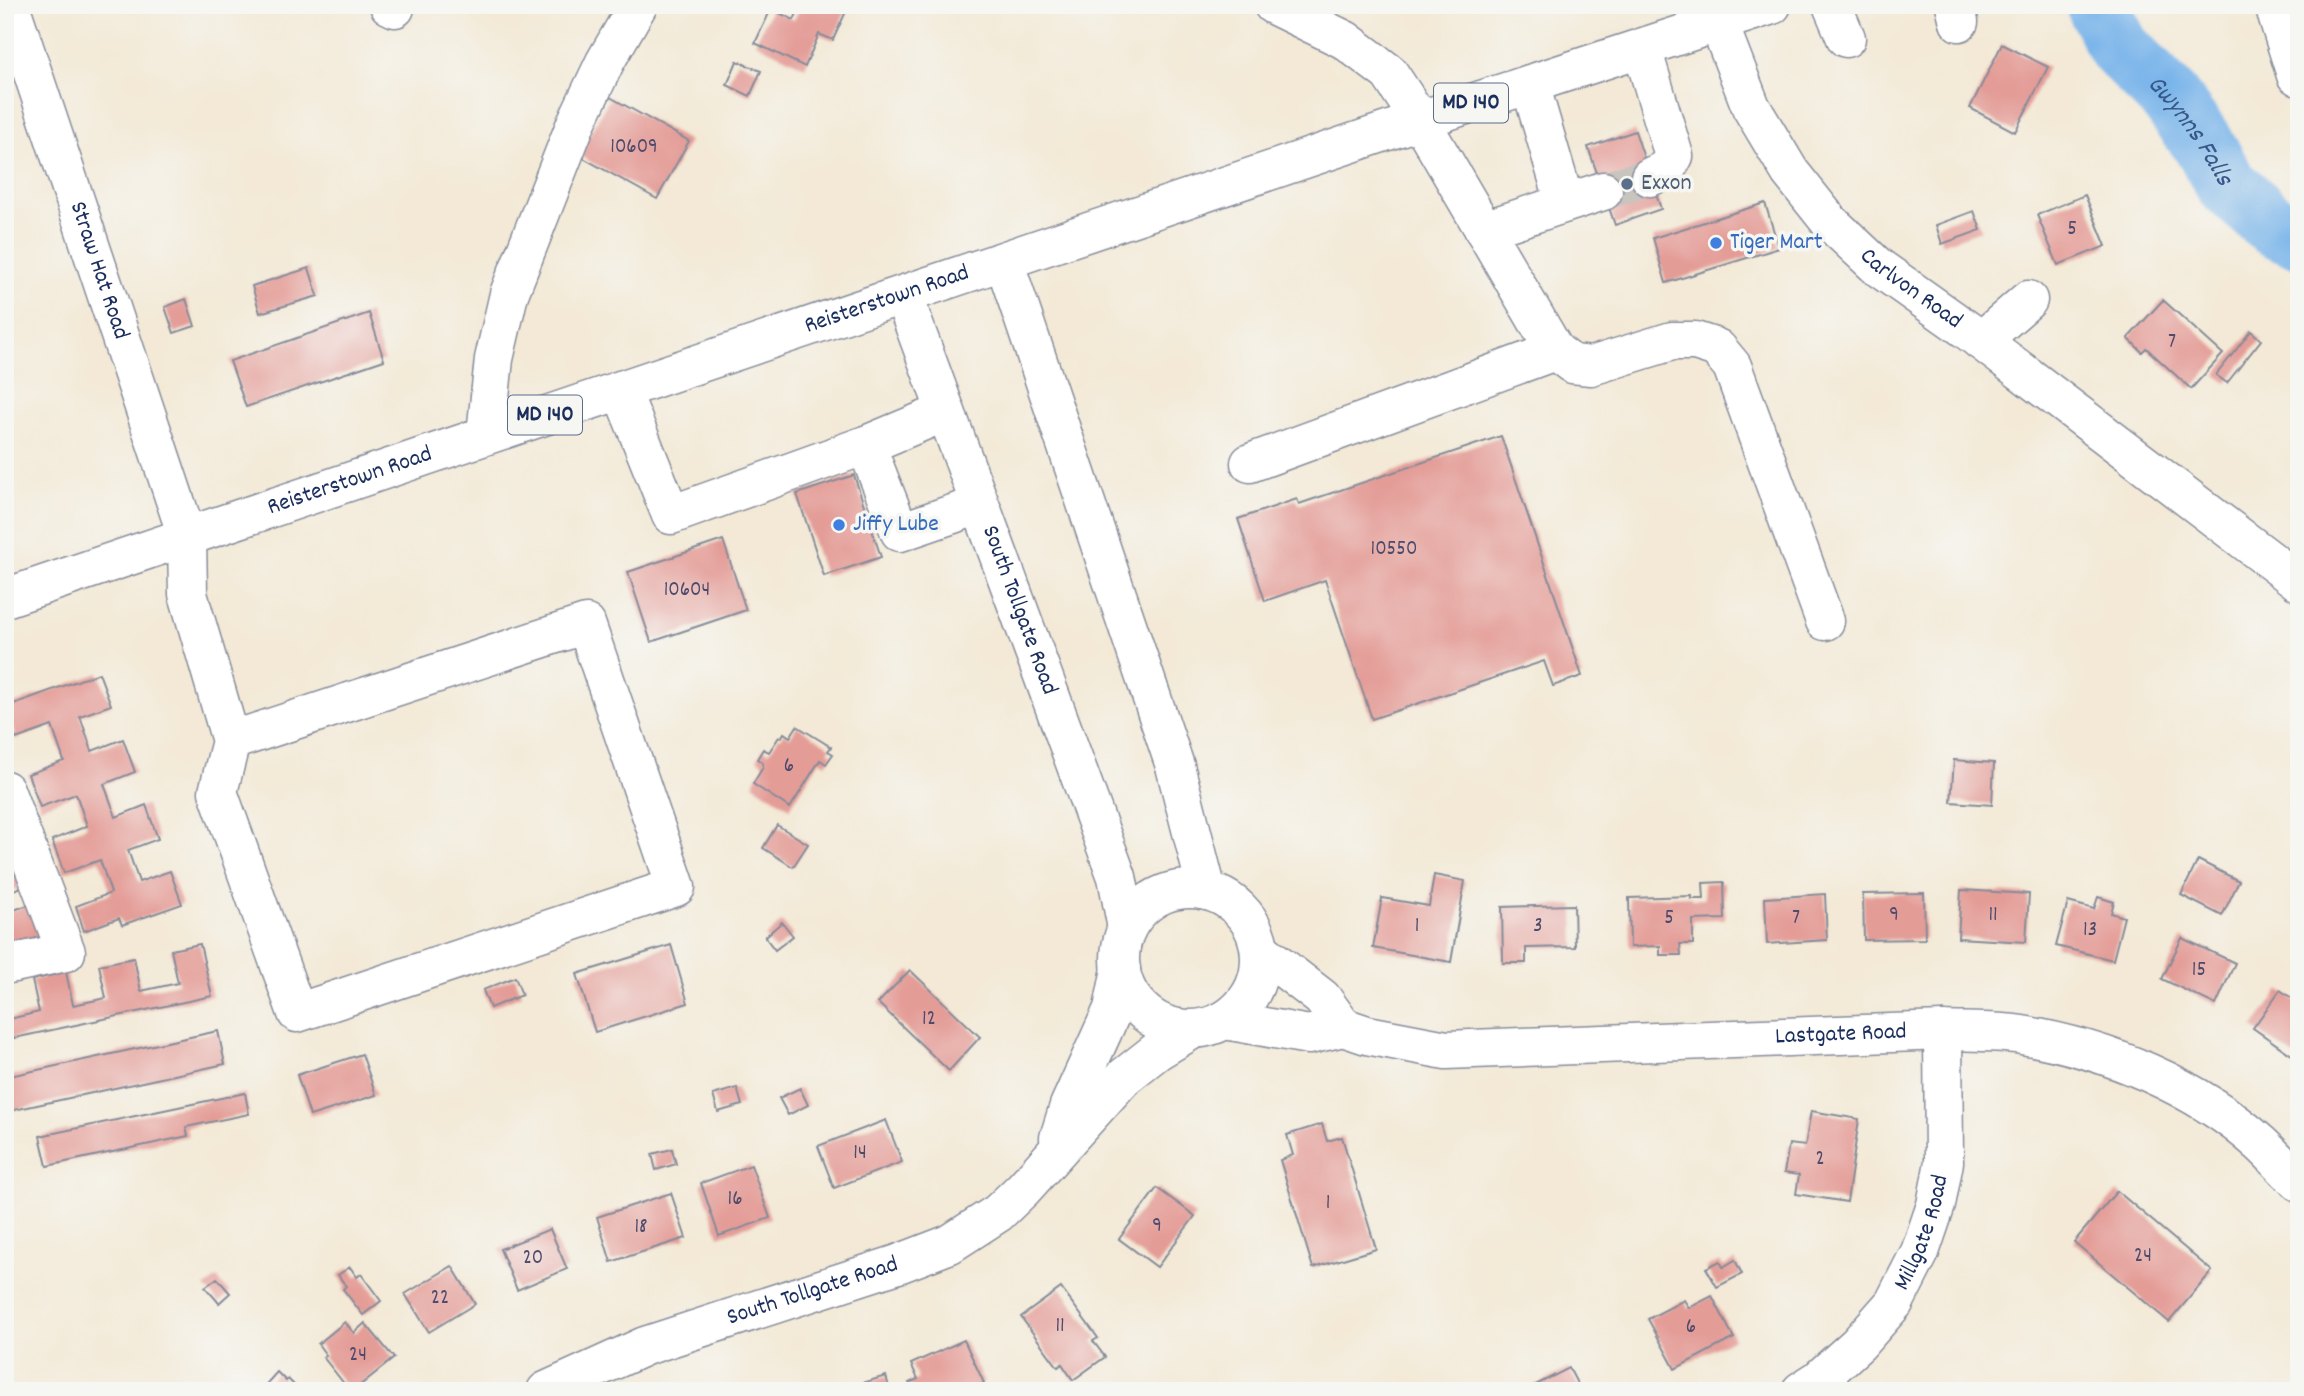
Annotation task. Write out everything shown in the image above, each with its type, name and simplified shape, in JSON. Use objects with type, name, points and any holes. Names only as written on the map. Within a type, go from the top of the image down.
[{"type":"street","name":"Straw Hat Road","points":[[10,5],[187,536],[188,594],[231,741]]},
{"type":"street","points":[[486,434],[494,359],[509,294],[576,122],[605,62],[638,5]]},
{"type":"street","points":[[1273,5],[1345,40],[1389,73],[1420,120],[1555,351],[1572,364],[1591,366],[1672,341],[1695,341],[1717,348],[1732,366],[1825,621]]},
{"type":"street","name":"Reisterstown Road","points":[[5,598],[1420,120],[1772,5]]},
{"type":"street","points":[[2274,5],[2299,76]]},
{"type":"street","name":"Carlvon Road","points":[[1719,23],[1751,107],[1790,172],[1829,221],[1878,267],[1981,341],[2299,582]]},
{"type":"street","points":[[1642,48],[1674,156],[1666,169],[1650,177]]},
{"type":"street","points":[[1530,84],[1565,203]]},
{"type":"street","points":[[1484,230],[1603,191]]},
{"type":"street","points":[[1004,261],[1175,766],[1207,891]]},
{"type":"street","name":"South Tollgate Road","points":[[903,295],[1117,877],[1127,928]]},
{"type":"street","points":[[1981,341],[2028,300]]},
{"type":"street","points":[[1250,463],[1555,351]]},
{"type":"street","points":[[621,390],[671,514],[866,445],[945,412]]},
{"type":"street","points":[[866,445],[900,532],[979,505]]},
{"type":"street","points":[[586,624],[676,887],[297,1013],[218,792],[231,741],[586,624]]},
{"type":"street","points":[[5,790],[66,952],[5,965]]},
{"type":"street","points":[[1185,889],[1207,891],[1226,899],[1243,913],[1254,931],[1260,950],[1255,986],[1238,1010],[1207,1025],[1158,1021],[1145,1013],[1133,1000],[1125,984],[1121,969],[1121,950],[1127,928],[1138,912],[1166,893],[1185,889]]},
{"type":"street","points":[[1260,950],[1322,998],[1343,1027]]},
{"type":"street","name":"South Tollgate Road","points":[[1054,1154],[1069,1106],[1113,1009],[1121,969]]},
{"type":"street","name":"South Tollgate Road","points":[[547,1391],[645,1346],[898,1264],[950,1244],[998,1213],[1124,1077],[1157,1051],[1207,1025]]},
{"type":"street","name":"Lastgate Road","points":[[1207,1025],[1309,1035],[1343,1027],[1367,1035],[1446,1050],[1942,1031],[2021,1035],[2093,1051],[2156,1076],[2207,1104],[2260,1143],[2299,1182]]},
{"type":"street","name":"Millgate Road","points":[[1801,1391],[1818,1380],[1858,1344],[1894,1303],[1920,1252],[1936,1205],[1944,1162],[1942,1031]]},
{"type":"building","points":[[801,5],[849,5],[833,40],[819,34],[805,67],[755,43],[771,9],[794,20]]},
{"type":"building","points":[[2002,44],[2048,67],[2015,132],[1970,108]]},
{"type":"building","points":[[737,61],[761,71],[750,96],[727,85]]},
{"type":"building","points":[[610,97],[689,141],[657,199],[578,155]]},
{"type":"building","name":"Exxon","points":[[1635,131],[1661,209],[1615,225],[1588,147]]},
{"type":"building","points":[[2085,195],[2106,246],[2058,265],[2037,215]]},
{"type":"building","name":"Tiger Mart","points":[[1765,203],[1779,248],[1666,283],[1653,238]]},
{"type":"building","points":[[1974,211],[1981,230],[1942,244],[1936,225]]},
{"type":"building","points":[[309,268],[318,296],[260,313],[252,286]]},
{"type":"building","points":[[186,299],[195,326],[174,333],[165,307]]},
{"type":"building","points":[[2163,300],[2223,354],[2191,389],[2146,348],[2142,352],[2128,338]]},
{"type":"building","points":[[369,313],[384,360],[246,407],[230,361]]},
{"type":"building","points":[[2251,331],[2261,340],[2227,383],[2216,375]]},
{"type":"building","points":[[1501,436],[1582,676],[1553,686],[1544,661],[1372,719],[1325,580],[1265,601],[1238,519],[1297,499],[1299,504]]},
{"type":"building","name":"Jiffy Lube","points":[[854,475],[881,557],[824,576],[797,494]]},
{"type":"building","points":[[723,540],[746,610],[651,642],[628,572]]},
{"type":"building","points":[[99,673],[111,705],[80,716],[92,751],[123,739],[135,772],[104,784],[116,817],[146,805],[158,839],[128,850],[139,882],[170,871],[182,904],[122,925],[119,918],[84,931],[76,906],[111,893],[100,860],[64,873],[52,840],[87,826],[76,794],[40,807],[28,774],[64,761],[52,726],[16,739],[5,707]]},
{"type":"building","points":[[797,726],[831,747],[828,751],[833,754],[826,764],[820,760],[790,808],[753,784],[763,767],[763,763],[757,759],[763,749],[769,752],[779,737],[784,733],[790,737]]},
{"type":"building","points":[[1954,760],[1994,763],[1992,805],[1951,802]]},
{"type":"building","points":[[777,825],[808,844],[793,867],[763,848]]},
{"type":"building","points":[[18,851],[30,884],[5,893],[5,855]]},
{"type":"building","points":[[2198,860],[2239,881],[2222,916],[2181,895]]},
{"type":"building","points":[[1434,875],[1465,881],[1451,962],[1373,948],[1382,898],[1429,906]]},
{"type":"building","points":[[1724,882],[1725,919],[1693,920],[1693,944],[1680,944],[1681,955],[1660,955],[1660,946],[1630,947],[1629,898],[1692,896],[1692,899],[1704,899],[1703,883]]},
{"type":"building","points":[[1961,890],[2029,894],[2026,942],[1958,938]]},
{"type":"building","points":[[1924,893],[1925,939],[1864,940],[1863,894]]},
{"type":"building","points":[[1825,894],[1827,940],[1767,944],[1765,898]]},
{"type":"building","points":[[2098,897],[2114,902],[2111,913],[2124,917],[2113,960],[2056,946],[2068,902],[2094,909]]},
{"type":"building","points":[[34,903],[45,935],[10,947],[8,941],[5,942],[5,913]]},
{"type":"building","points":[[1574,905],[1575,947],[1526,948],[1526,963],[1503,963],[1502,907]]},
{"type":"building","points":[[782,922],[793,936],[775,950],[765,937]]},
{"type":"building","points":[[2182,938],[2235,963],[2216,1005],[2162,979]]},
{"type":"building","points":[[200,944],[212,996],[5,1040],[5,1020],[39,1012],[32,980],[66,972],[73,1005],[106,998],[99,965],[134,958],[141,991],[178,983],[171,950]]},
{"type":"building","points":[[671,945],[688,1003],[595,1032],[577,974]]},
{"type":"building","points":[[910,970],[980,1037],[949,1071],[878,1003]]},
{"type":"building","points":[[515,977],[522,995],[490,1008],[483,990]]},
{"type":"building","points":[[2280,990],[2299,1003],[2299,1060],[2253,1028]]},
{"type":"building","points":[[218,1031],[225,1064],[5,1112],[5,1077]]},
{"type":"building","points":[[362,1054],[376,1095],[310,1116],[297,1075]]},
{"type":"building","points":[[737,1088],[742,1105],[718,1112],[713,1095]]},
{"type":"building","points":[[800,1088],[808,1105],[788,1115],[779,1098]]},
{"type":"building","points":[[245,1093],[249,1114],[186,1127],[188,1136],[47,1166],[40,1136]]},
{"type":"building","points":[[1811,1111],[1859,1119],[1847,1202],[1796,1194],[1799,1175],[1784,1173],[1789,1144],[1805,1146]]},
{"type":"building","points":[[886,1120],[902,1162],[834,1188],[818,1146]]},
{"type":"building","points":[[1322,1124],[1327,1141],[1342,1137],[1376,1249],[1313,1268],[1280,1160],[1293,1155],[1287,1135]]},
{"type":"building","points":[[672,1149],[676,1164],[656,1170],[652,1154]]},
{"type":"building","points":[[751,1165],[770,1218],[719,1236],[701,1183]]},
{"type":"building","points":[[1157,1188],[1195,1216],[1157,1267],[1119,1239]]},
{"type":"building","points":[[2117,1191],[2212,1271],[2169,1322],[2074,1242]]},
{"type":"building","points":[[671,1193],[686,1238],[611,1262],[597,1217]]},
{"type":"building","points":[[550,1229],[567,1269],[517,1290],[500,1249]]},
{"type":"building","points":[[1735,1260],[1742,1274],[1717,1287],[1706,1268],[1720,1261],[1723,1267]]},
{"type":"building","points":[[452,1266],[475,1304],[429,1332],[405,1294]]},
{"type":"building","points":[[350,1267],[357,1277],[361,1274],[381,1301],[363,1315],[343,1289],[346,1286],[338,1275]]},
{"type":"building","points":[[217,1278],[230,1293],[219,1303],[205,1287]]},
{"type":"building","points":[[1061,1288],[1098,1338],[1093,1341],[1105,1357],[1073,1380],[1062,1364],[1058,1367],[1021,1317]]},
{"type":"building","points":[[1712,1296],[1734,1338],[1675,1369],[1648,1319],[1684,1300],[1689,1308]]},
{"type":"building","points":[[345,1322],[354,1333],[365,1323],[394,1358],[353,1391],[350,1391],[323,1357],[326,1355],[318,1344]]},
{"type":"building","points":[[964,1340],[984,1383],[966,1391],[913,1391],[909,1383],[918,1379],[911,1364]]},
{"type":"building","points":[[1569,1368],[1581,1391],[1524,1391]]},
{"type":"building","points":[[277,1372],[286,1381],[288,1379],[300,1391],[260,1391]]},
{"type":"building","points":[[886,1376],[890,1391],[838,1391],[838,1390]]},
{"type":"waterway","name":"Gwynns Falls","points":[[2097,5],[2119,48],[2169,98],[2202,142],[2226,184],[2273,225],[2299,237]]},
{"type":"tunnel","points":[[1603,191],[1650,177]]},
{"type":"place","name":"Exxon","points":[[1627,184]]},
{"type":"place","name":"Tiger Mart","points":[[1716,243]]},
{"type":"place","name":"Jiffy Lube","points":[[839,525]]}]
